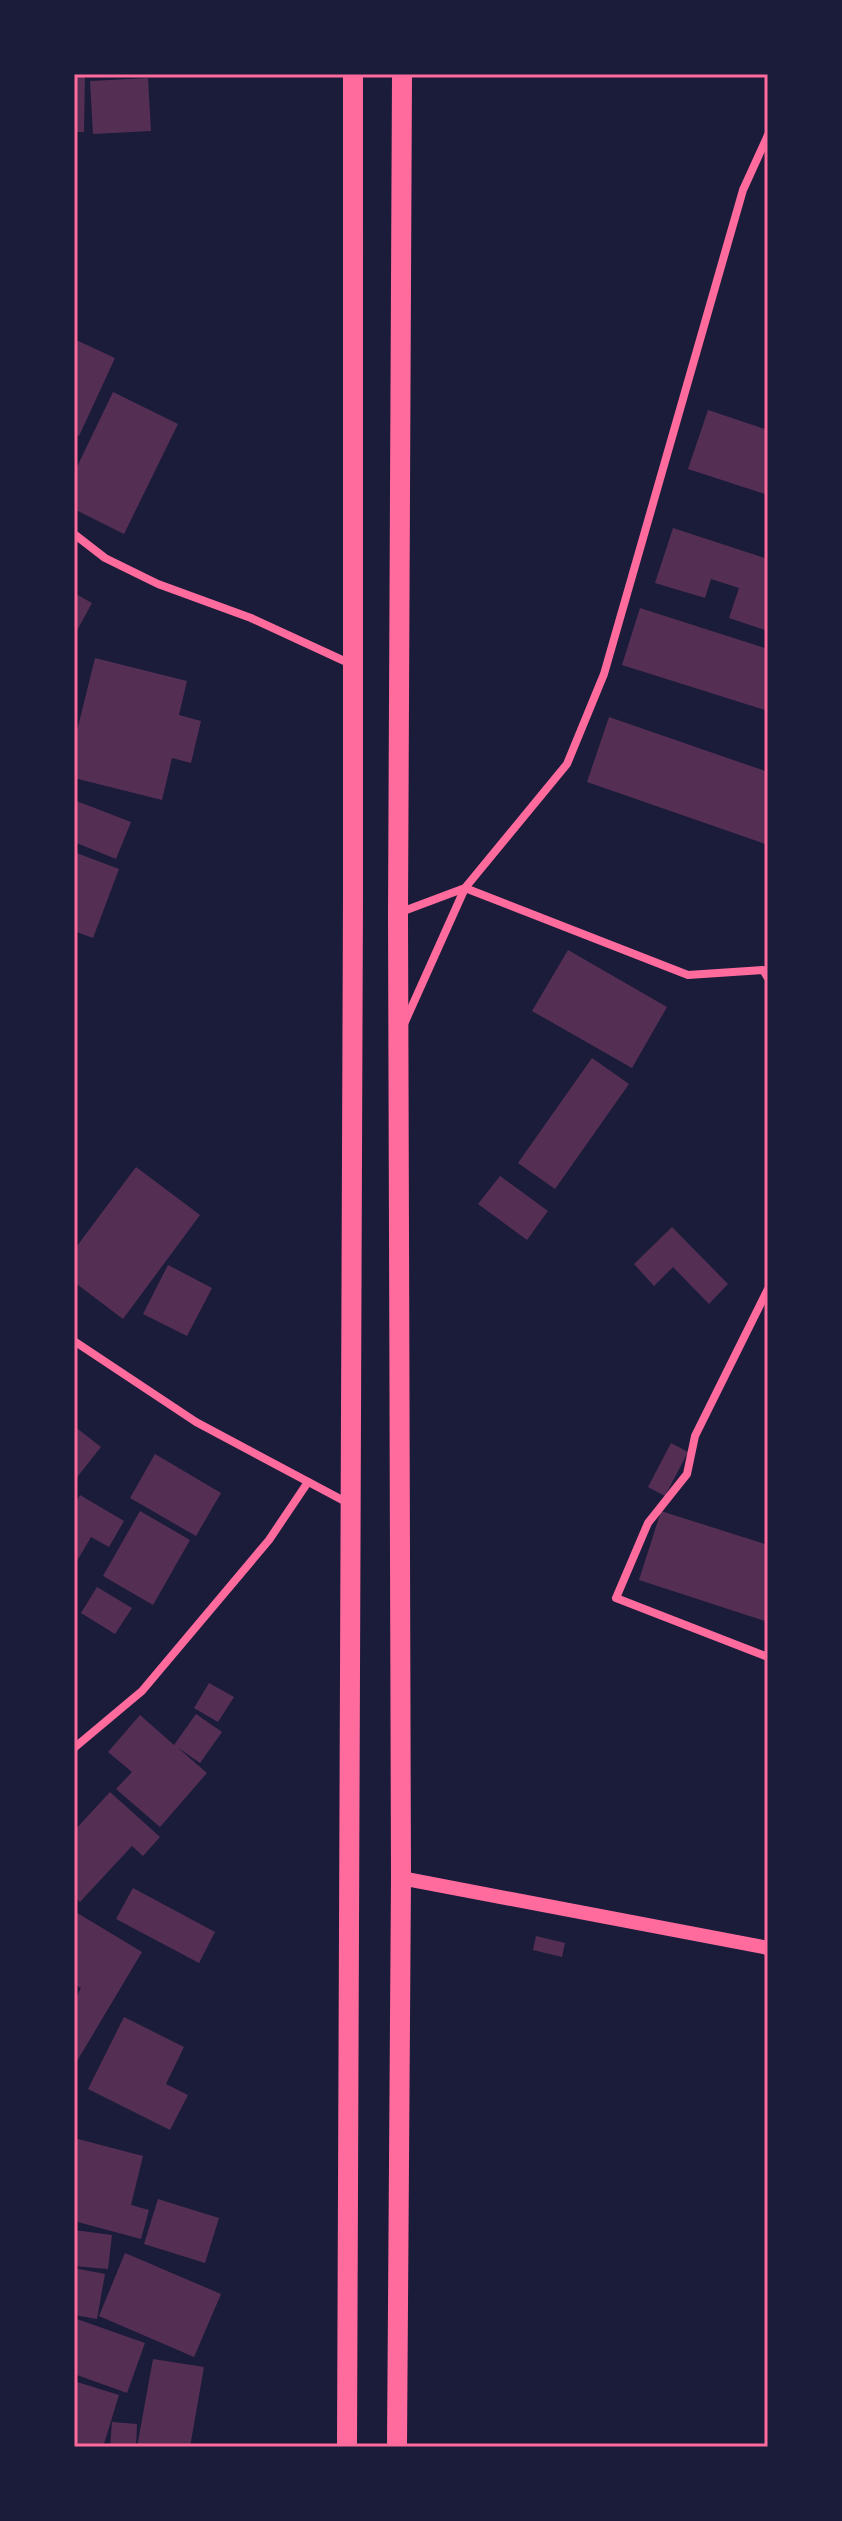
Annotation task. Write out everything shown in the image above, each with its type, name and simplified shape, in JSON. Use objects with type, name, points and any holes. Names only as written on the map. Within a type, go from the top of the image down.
[{"type":"main road","points":[[347,2447],[353,74]]},
{"type":"main road","points":[[397,2447],[401,1878],[398,913],[402,74]]},
{"type":"street","points":[[398,1038],[465,888],[567,764],[604,674],[743,190],[768,135]]},
{"type":"street","points":[[74,534],[105,558],[158,584],[251,618],[353,665]]},
{"type":"street","points":[[398,913],[465,888],[688,975],[763,970],[768,978]]},
{"type":"street","points":[[768,1289],[695,1436],[687,1474],[648,1523],[616,1598],[768,1657]]},
{"type":"street","points":[[74,1341],[196,1422],[351,1505]]},
{"type":"street","points":[[74,1748],[142,1691],[269,1540],[308,1482]]},
{"type":"street","points":[[401,1878],[768,1948]]},
{"type":"building","points":[[74,74],[85,74],[84,132],[74,132]]},
{"type":"building","points":[[148,78],[151,131],[93,134],[90,81]]},
{"type":"building","points":[[74,339],[115,358],[79,436],[74,434]]},
{"type":"building","points":[[113,392],[178,424],[124,534],[74,509],[74,473]]},
{"type":"building","points":[[708,410],[768,430],[768,495],[688,469]]},
{"type":"building","points":[[673,528],[768,559],[768,631],[729,618],[739,588],[711,579],[705,598],[655,583]]},
{"type":"building","points":[[74,593],[92,603],[74,636]]},
{"type":"building","points":[[640,608],[768,649],[768,711],[622,665]]},
{"type":"building","points":[[95,658],[187,681],[179,715],[201,721],[191,763],[172,758],[162,800],[74,778],[74,743]]},
{"type":"building","points":[[609,717],[768,772],[768,845],[587,782]]},
{"type":"building","points":[[74,800],[131,822],[116,859],[74,842]]},
{"type":"building","points":[[74,852],[119,869],[93,938],[74,931]]},
{"type":"building","points":[[568,950],[667,1007],[632,1068],[532,1011]]},
{"type":"building","points":[[592,1058],[629,1084],[555,1189],[518,1163]]},
{"type":"building","points":[[136,1167],[200,1215],[123,1319],[74,1282],[74,1250]]},
{"type":"building","points":[[500,1176],[548,1211],[527,1240],[478,1204]]},
{"type":"building","points":[[672,1227],[728,1284],[709,1304],[673,1267],[654,1286],[634,1264]]},
{"type":"building","points":[[168,1265],[212,1288],[187,1336],[143,1314]]},
{"type":"building","points":[[74,1426],[101,1447],[74,1481]]},
{"type":"building","points":[[671,1443],[688,1452],[665,1496],[648,1487]]},
{"type":"building","points":[[155,1454],[221,1493],[196,1536],[130,1498]]},
{"type":"building","points":[[80,1495],[124,1521],[109,1547],[91,1537],[74,1566],[74,1505]]},
{"type":"building","points":[[140,1511],[190,1540],[153,1605],[103,1576]]},
{"type":"building","points":[[661,1511],[768,1545],[768,1622],[639,1580]]},
{"type":"building","points":[[97,1587],[132,1608],[115,1634],[81,1613]]},
{"type":"building","points":[[209,1683],[234,1697],[218,1722],[194,1708]]},
{"type":"building","points":[[196,1714],[222,1732],[200,1763],[177,1747],[207,1773],[160,1827],[116,1789],[132,1772],[108,1752],[140,1715],[174,1745]]},
{"type":"building","points":[[110,1792],[160,1837],[143,1856],[132,1846],[80,1902],[74,1897],[74,1831]]},
{"type":"building","points":[[133,1888],[215,1932],[199,1963],[116,1919]]},
{"type":"building","points":[[74,1911],[142,1952],[77,2061],[74,2059],[74,2001],[81,1988],[74,1984]]},
{"type":"building","points":[[536,1936],[565,1943],[562,1957],[533,1950]]},
{"type":"building","points":[[124,2017],[184,2047],[166,2084],[188,2095],[170,2130],[88,2089]]},
{"type":"building","points":[[74,2138],[143,2156],[131,2205],[149,2210],[141,2239],[74,2221]]},
{"type":"building","points":[[158,2199],[219,2218],[205,2263],[144,2244]]},
{"type":"building","points":[[74,2230],[112,2235],[108,2269],[74,2266]]},
{"type":"building","points":[[125,2253],[221,2294],[194,2357],[99,2316]]},
{"type":"building","points":[[74,2268],[105,2274],[97,2319],[74,2315]]},
{"type":"building","points":[[74,2318],[145,2343],[127,2393],[74,2374]]},
{"type":"building","points":[[153,2359],[204,2367],[190,2447],[137,2447]]},
{"type":"building","points":[[74,2381],[119,2395],[103,2447],[74,2447]]},
{"type":"building","points":[[112,2422],[137,2424],[136,2447],[110,2447]]}]
